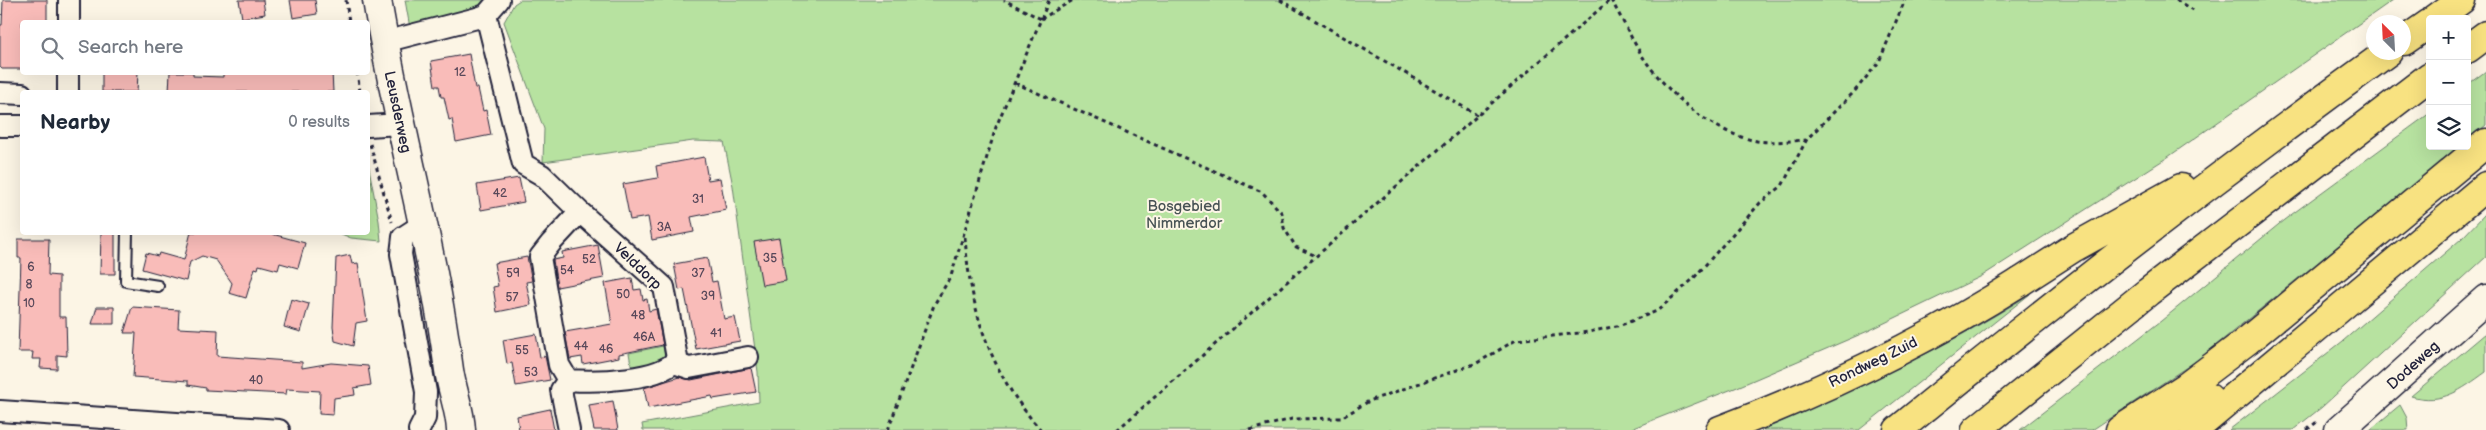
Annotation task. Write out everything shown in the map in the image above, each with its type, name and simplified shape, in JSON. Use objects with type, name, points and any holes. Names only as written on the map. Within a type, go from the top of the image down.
[{"type":"main road","points":[[2440,15],[2461,0]]},
{"type":"main road","points":[[2411,37],[2426,25]]},
{"type":"main road","points":[[2471,45],[2486,35]]},
{"type":"main road","points":[[1898,430],[2068,293],[2260,145],[2377,60]]},
{"type":"main road","points":[[1976,430],[2148,292],[2426,79]]},
{"type":"main road","points":[[2120,430],[2186,387],[2248,340],[2486,143]]},
{"type":"main road","name":"Rondweg Zuid","points":[[1720,430],[1804,395],[1932,333],[2020,282],[2073,248],[2260,145]]},
{"type":"main road","points":[[2194,430],[2486,186]]},
{"type":"main road","points":[[2158,430],[2329,318]]},
{"type":"street","points":[[69,20],[70,0]]},
{"type":"street","name":"Leusderweg","points":[[376,0],[395,39],[400,124],[443,322],[450,379],[445,389],[453,423]]},
{"type":"street","points":[[395,39],[486,15],[499,0]]},
{"type":"street","name":"Velddorp","points":[[486,15],[523,164],[542,174],[580,212],[664,287],[677,358],[674,363]]},
{"type":"street","points":[[68,75],[68,90]]},
{"type":"street","points":[[0,93],[20,94]]},
{"type":"street","points":[[370,132],[400,124]]},
{"type":"street","points":[[0,126],[20,126]]},
{"type":"street","points":[[568,380],[559,365],[540,257],[551,242],[580,212]]},
{"type":"street","points":[[419,430],[425,418],[426,392],[401,254],[403,237],[422,224]]},
{"type":"street","name":"Dodeweg","points":[[2339,430],[2486,299]]},
{"type":"street","points":[[568,380],[583,381],[654,374],[670,368],[674,363],[688,368],[748,357]]},
{"type":"street","points":[[568,380],[562,390],[569,430]]},
{"type":"street","points":[[0,411],[279,430]]},
{"type":"lane","points":[[127,235],[126,281],[158,286]]},
{"type":"path","points":[[346,0],[349,20]]},
{"type":"path","points":[[1004,0],[1041,19]]},
{"type":"path","points":[[888,430],[934,305],[951,276],[996,127],[1049,0]]},
{"type":"path","points":[[1041,19],[1073,0]]},
{"type":"path","points":[[1280,0],[1476,116]]},
{"type":"path","points":[[1117,430],[1611,0],[1647,62],[1672,90],[1697,113],[1727,132],[1758,141],[1806,140]]},
{"type":"path","points":[[1250,430],[1292,419],[1341,418],[1368,401],[1477,363],[1516,340],[1589,332],[1621,325],[1657,311],[1692,280],[1760,203],[1782,186],[1806,140],[1854,92],[1879,62],[1905,0]]},
{"type":"path","points":[[2176,0],[2196,12]]},
{"type":"path","points":[[357,75],[360,90]]},
{"type":"path","points":[[1015,83],[1262,192],[1282,213],[1284,228],[1296,248],[1316,256]]},
{"type":"path","points":[[370,140],[401,254]]},
{"type":"path","points":[[965,234],[967,262],[978,324],[1011,394],[1041,430]]},
{"type":"green space","points":[[405,0],[491,0],[479,11],[410,28]]},
{"type":"green space","name":"Bosgebied Nimmerdor","points":[[520,0],[2393,0],[2372,15],[2366,15],[2366,19],[2168,157],[1982,276],[1868,331],[1735,388],[1628,430],[643,430],[642,424],[759,402],[758,372],[733,186],[724,142],[693,141],[543,162],[544,129],[504,22],[514,4]]},
{"type":"green space","points":[[2486,71],[2486,125],[2471,138],[2471,105],[2471,82]]},
{"type":"green space","points":[[2426,116],[2426,150],[2456,150],[2199,359],[2092,430],[2020,430],[2161,321],[2284,220]]},
{"type":"green space","points":[[370,174],[381,241],[351,238],[344,235],[370,235]]},
{"type":"green space","points":[[2486,213],[2486,257],[2322,407],[2293,430],[2229,430],[2343,341],[2461,239]]},
{"type":"green space","points":[[2030,294],[1859,430],[1761,430],[1899,368],[1965,333]]},
{"type":"green space","points":[[2486,333],[2486,372],[2468,385],[2442,397],[2432,399],[2411,396]]},
{"type":"green space","points":[[663,346],[666,364],[632,370],[629,353]]},
{"type":"green space","points":[[2400,405],[2407,418],[2408,430],[2370,430]]},
{"type":"building","points":[[3,0],[47,0],[47,20],[20,20],[20,69],[2,69],[0,67],[0,25],[2,25]]},
{"type":"building","points":[[239,0],[263,0],[265,14],[242,18]]},
{"type":"building","points":[[290,0],[315,0],[317,14],[293,18]]},
{"type":"building","points":[[469,54],[475,88],[478,88],[483,111],[486,110],[491,135],[456,142],[452,119],[449,120],[444,97],[441,97],[439,86],[435,86],[431,61]]},
{"type":"building","points":[[102,75],[138,75],[137,90],[102,90]]},
{"type":"building","points":[[170,75],[223,77],[223,75],[332,75],[333,90],[169,90]]},
{"type":"building","points":[[704,157],[708,180],[720,178],[726,210],[691,217],[694,232],[652,240],[648,217],[630,220],[623,184],[658,178],[656,166]]},
{"type":"building","points":[[519,178],[524,202],[481,210],[477,185]]},
{"type":"building","points":[[101,235],[115,235],[115,274],[100,274]]},
{"type":"building","points":[[190,235],[276,235],[305,243],[298,268],[280,263],[278,270],[259,265],[258,269],[255,268],[246,298],[229,293],[232,283],[216,260],[202,256],[190,262],[186,281],[142,269],[146,253],[158,256],[159,253],[184,260]]},
{"type":"building","points":[[779,238],[786,281],[762,285],[754,242]]},
{"type":"building","points":[[18,239],[49,239],[48,275],[59,276],[59,317],[66,317],[67,356],[57,355],[57,369],[40,368],[41,359],[32,359],[33,352],[18,352],[21,258],[18,258]]},
{"type":"building","points":[[598,245],[604,278],[557,287],[553,260],[563,258],[562,252]]},
{"type":"building","points":[[350,255],[352,264],[358,263],[367,321],[356,323],[353,346],[335,341],[333,327],[336,258]]},
{"type":"building","points":[[527,257],[532,281],[526,282],[531,305],[497,312],[493,287],[498,286],[494,263]]},
{"type":"building","points":[[707,258],[712,282],[717,281],[724,319],[735,317],[740,341],[696,349],[684,289],[679,290],[674,264]]},
{"type":"building","points":[[632,278],[634,290],[641,289],[643,300],[647,299],[649,311],[656,309],[663,345],[619,354],[619,357],[583,364],[582,357],[570,359],[565,332],[612,324],[605,283]]},
{"type":"building","points":[[291,299],[309,304],[301,332],[284,327]]},
{"type":"building","points":[[97,307],[114,307],[114,324],[92,324]]},
{"type":"building","points":[[132,307],[179,310],[178,328],[218,330],[217,356],[302,362],[302,368],[331,363],[368,366],[371,385],[354,388],[355,395],[334,398],[333,415],[319,414],[320,391],[287,389],[286,394],[206,390],[206,388],[188,385],[188,381],[133,377],[136,333],[124,333]]},
{"type":"building","points":[[536,334],[540,357],[545,356],[550,380],[516,386],[512,363],[507,364],[503,340]]},
{"type":"building","points":[[751,368],[756,392],[713,399],[712,396],[648,408],[644,388],[679,377],[691,380]]},
{"type":"building","points":[[613,401],[618,430],[594,430],[589,405]]},
{"type":"building","points":[[550,409],[554,430],[519,430],[517,416]]}]
